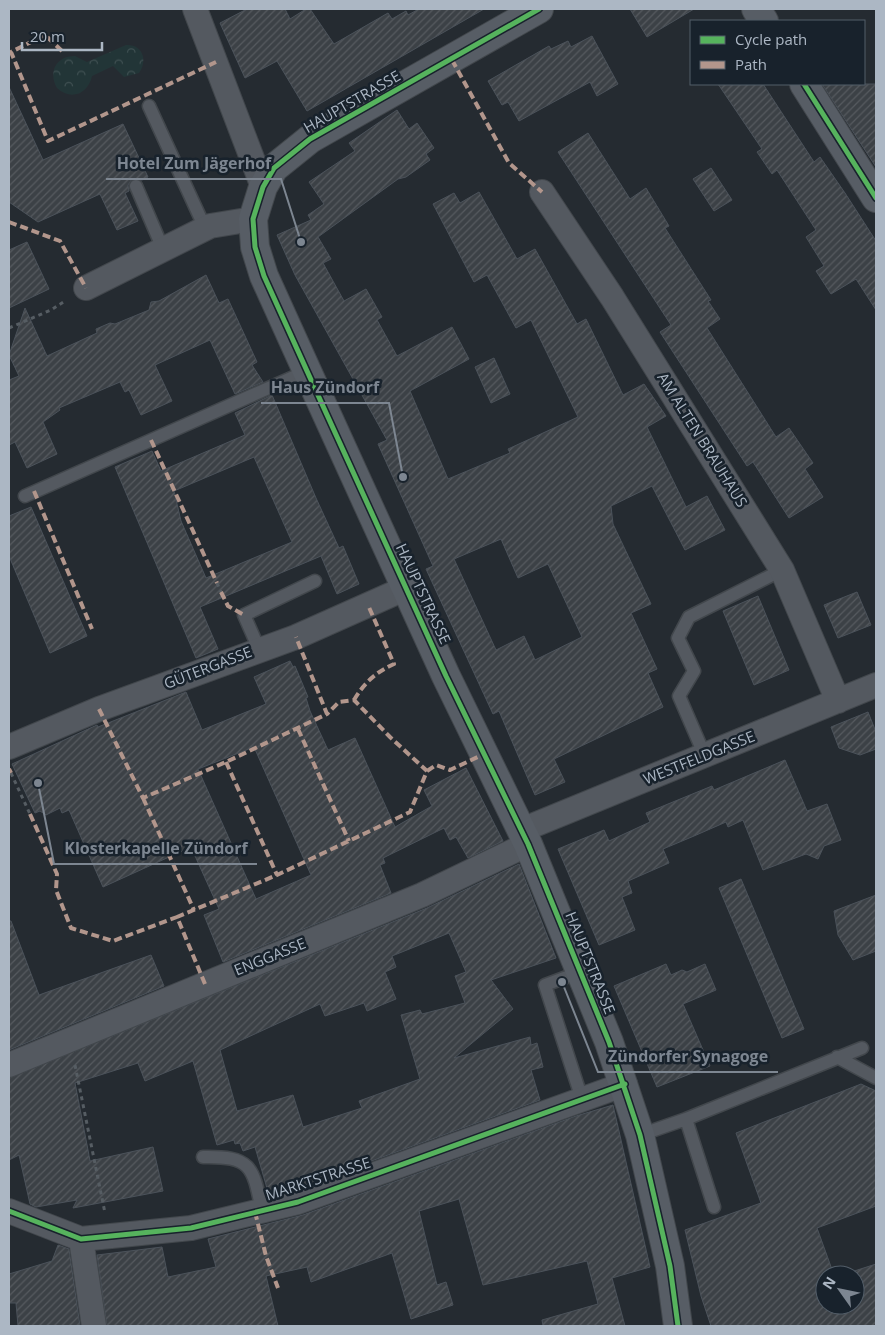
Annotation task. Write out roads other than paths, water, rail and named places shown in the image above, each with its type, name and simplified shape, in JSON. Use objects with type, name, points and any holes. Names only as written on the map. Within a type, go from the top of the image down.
[{"type":"main road","name":"HAUPTSTRASSE","points":[[539,9],[310,139],[274,168],[263,187],[253,219],[255,246],[264,276],[406,588],[525,837],[625,1084],[640,1135],[667,1250],[678,1326]]},
{"type":"main road","points":[[756,9],[763,20]]},
{"type":"main road","points":[[805,85],[876,198]]},
{"type":"street","points":[[195,9],[263,187]]},
{"type":"street","name":"AM ALTEN BRAUHAUS","points":[[542,192],[612,297],[782,570],[838,701]]},
{"type":"street","points":[[86,288],[205,228],[253,219]]},
{"type":"street","name":"GÜTERGASSE","points":[[9,747],[99,709],[296,637],[406,588]]},
{"type":"street","name":"WESTFELDGASSE","points":[[525,837],[677,767],[876,685]]},
{"type":"street","name":"ENGGASSE","points":[[9,1065],[422,895],[525,837]]},
{"type":"street","name":"MARKTSTRASSE","points":[[10,1212],[81,1239],[191,1228],[298,1202],[625,1084]]},
{"type":"street","points":[[81,1239],[94,1326]]},
{"type":"lane","points":[[149,106],[205,228]]},
{"type":"lane","points":[[136,186],[163,249]]},
{"type":"lane","points":[[25,496],[307,371]]},
{"type":"lane","points":[[705,756],[679,696],[694,671],[678,638],[689,617],[782,570]]},
{"type":"lane","points":[[259,649],[244,615],[315,581]]},
{"type":"lane","points":[[580,972],[545,985],[582,1099]]},
{"type":"lane","points":[[640,1135],[686,1119],[862,1048]]},
{"type":"lane","points":[[837,1057],[876,1078]]},
{"type":"lane","points":[[686,1119],[714,1207]]},
{"type":"lane","points":[[203,1157],[223,1156],[248,1167],[255,1173],[262,1211]]},
{"type":"place","name":"Hotel Zum Jägerhof","points":[[301,242]]},
{"type":"place","name":"Haus Zündorf","points":[[403,477]]},
{"type":"place","name":"Klosterkapelle Zündorf","points":[[38,783]]},
{"type":"place","name":"Zündorfer Synagoge","points":[[562,982]]}]
